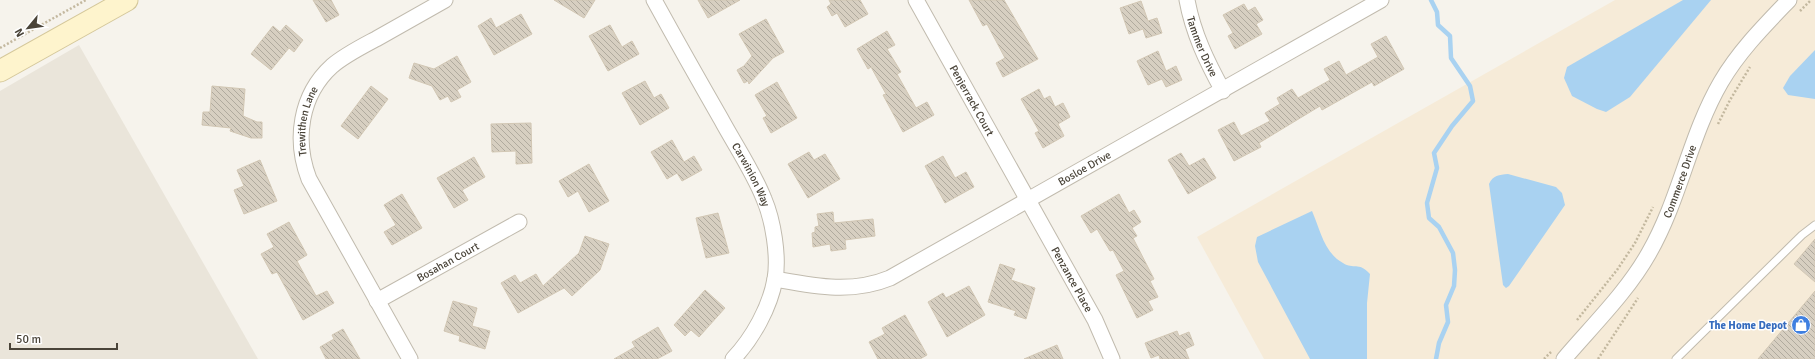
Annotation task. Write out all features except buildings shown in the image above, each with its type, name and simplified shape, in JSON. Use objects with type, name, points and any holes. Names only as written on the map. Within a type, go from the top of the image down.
[{"type":"street","points":[[0,71],[128,0]]},
{"type":"street","name":"Trewithen Lane","points":[[410,359],[307,174],[301,148],[302,120],[305,109],[315,88],[333,66],[354,51],[445,0]]},
{"type":"street","name":"Carwinion Way","points":[[654,0],[764,198],[772,224],[775,279],[758,325],[747,342],[733,359]]},
{"type":"street","name":"Penjerrack Court","points":[[916,0],[1028,201]]},
{"type":"street","name":"Tammer Drive","points":[[1187,0],[1194,29],[1202,50],[1223,91]]},
{"type":"street","name":"Bosloe Drive","points":[[775,279],[825,288],[851,288],[872,284],[903,271],[1223,91],[1381,0]]},
{"type":"street","name":"Commerce Drive","points":[[1565,355],[1617,298],[1649,253],[1672,206],[1704,120],[1721,82],[1751,41],[1789,0]]},
{"type":"street","name":"Penzance Place","points":[[1028,201],[1095,320],[1112,359]]},
{"type":"street","name":"Bosahan Court","points":[[377,301],[519,222]]},
{"type":"lane","points":[[1676,359],[1802,235],[1815,225]]},
{"type":"path","points":[[0,48],[86,0]]},
{"type":"path","points":[[1796,16],[1811,0]]},
{"type":"path","points":[[1715,130],[1730,100],[1754,62]]},
{"type":"path","points":[[1573,325],[1617,270],[1635,243],[1656,201]]},
{"type":"path","points":[[1598,359],[1640,294]]},
{"type":"path","points":[[1544,359],[1565,355]]},
{"type":"shaded area","points":[[1615,0],[1815,0],[1815,359],[1264,359],[1197,237]]},
{"type":"shaded area","points":[[79,45],[258,359],[0,359],[0,91]]},
{"type":"water","points":[[1683,0],[1711,0],[1630,97],[1606,112],[1572,96],[1564,78],[1567,67]]},
{"type":"water","points":[[1815,50],[1815,99],[1788,95],[1783,88],[1790,76]]},
{"type":"water","points":[[1508,174],[1556,187],[1562,193],[1565,205],[1509,286],[1506,288],[1503,285],[1489,184],[1494,177]]},
{"type":"water","points":[[1312,211],[1323,240],[1331,253],[1343,263],[1362,268],[1370,274],[1367,303],[1367,359],[1310,359],[1258,262],[1255,246],[1257,237]]},
{"type":"waterway","points":[[1431,0],[1437,12],[1438,25],[1450,36],[1451,58],[1470,86],[1473,101],[1452,126],[1434,153],[1437,168],[1427,203],[1429,218],[1439,227],[1453,253],[1455,270],[1454,286],[1446,305],[1448,322],[1439,343],[1436,359]]},
{"type":"place","name":"The Home Depot","points":[[1801,325]]}]
